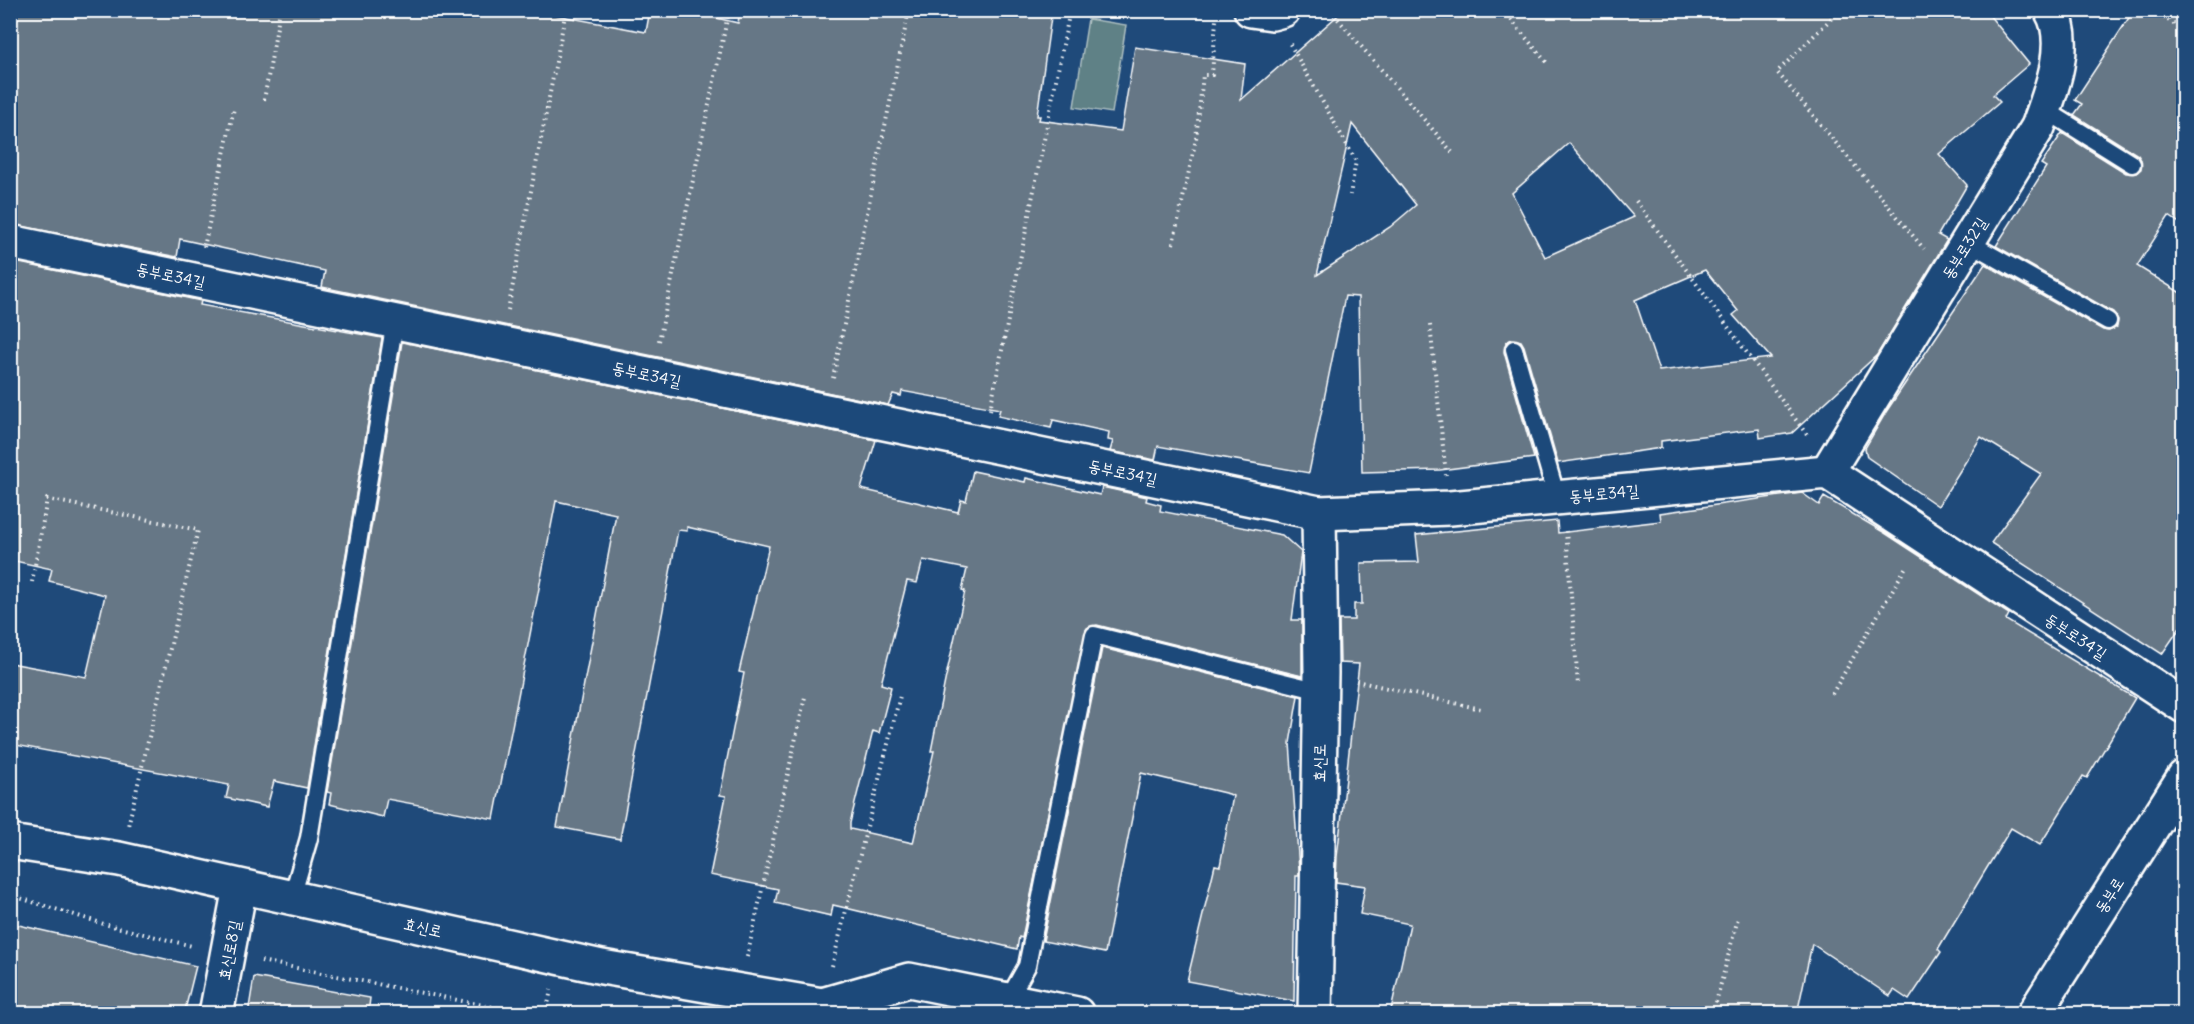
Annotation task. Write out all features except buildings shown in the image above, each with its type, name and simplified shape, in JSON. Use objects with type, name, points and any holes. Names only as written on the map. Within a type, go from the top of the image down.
[{"type":"street","name":"동부로32길","points":[[1827,472],[2038,127],[2057,75],[2056,19],[2051,10]]},
{"type":"street","name":"동부로34길","points":[[10,242],[1319,513],[1450,508],[1827,472],[2184,706]]},
{"type":"street","name":"효신로","points":[[1315,1014],[1321,682],[1319,513]]},
{"type":"street","name":"동부로","points":[[2034,1014],[2180,786]]},
{"type":"street","name":"효신로","points":[[10,842],[119,859],[602,967],[828,1009]]},
{"type":"street","name":"효신로8길","points":[[216,1014],[240,886]]},
{"type":"street","points":[[828,1009],[909,980],[1009,998],[1077,1014]]},
{"type":"lane","points":[[2044,109],[2132,164]]},
{"type":"lane","points":[[1968,242],[2108,321]]},
{"type":"lane","points":[[292,897],[309,838],[395,321]]},
{"type":"lane","points":[[1514,349],[1560,498]]},
{"type":"lane","points":[[1009,998],[1027,966],[1094,635],[1321,682]]},
{"type":"path","points":[[264,100],[280,10]]},
{"type":"path","points":[[501,343],[566,10]]},
{"type":"path","points":[[652,375],[729,10]]},
{"type":"path","points":[[826,411],[909,10]]},
{"type":"path","points":[[983,443],[1070,10]]},
{"type":"path","points":[[1173,244],[1196,139],[1203,75],[1212,75],[1216,10]]},
{"type":"path","points":[[1330,10],[1452,152]]},
{"type":"path","points":[[1503,10],[1547,63]]},
{"type":"path","points":[[1840,10],[1777,72],[1927,252],[1951,269]]},
{"type":"path","points":[[2153,10],[2184,32]]},
{"type":"path","points":[[1272,11],[1293,53],[1356,161],[1350,195]]},
{"type":"path","points":[[196,280],[234,108]]},
{"type":"path","points":[[1636,201],[1813,444],[1827,472]]},
{"type":"path","points":[[1430,325],[1450,508]]},
{"type":"path","points":[[1560,498],[1578,685]]},
{"type":"path","points":[[32,582],[46,499],[198,530],[119,859]]},
{"type":"path","points":[[1832,694],[1924,536]]},
{"type":"path","points":[[1321,682],[1481,710]]},
{"type":"path","points":[[828,1009],[900,696]]},
{"type":"path","points":[[739,991],[805,697]]},
{"type":"path","points":[[10,896],[104,924],[228,955],[528,1014]]},
{"type":"path","points":[[1713,1014],[1738,918]]},
{"type":"green space","points":[[1088,19],[1126,25],[1112,113],[1074,107]]}]
